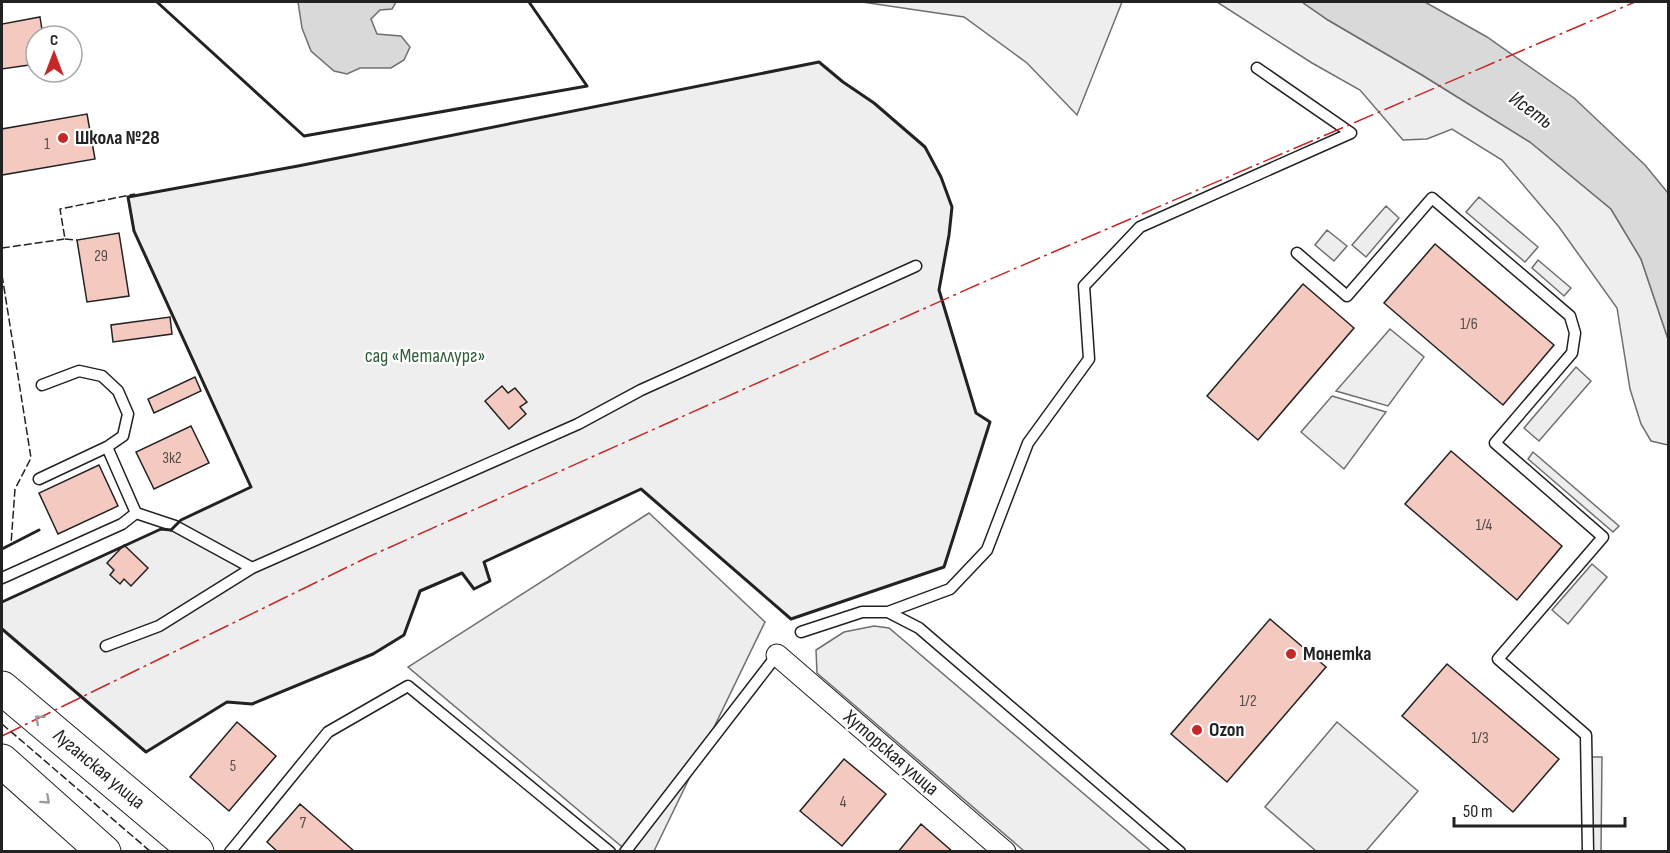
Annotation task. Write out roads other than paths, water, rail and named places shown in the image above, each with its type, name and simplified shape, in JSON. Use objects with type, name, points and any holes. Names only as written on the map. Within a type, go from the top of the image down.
[{"type":"main road","name":"Луганская улица","points":[[2,688],[196,852]]},
{"type":"main road","points":[[2,761],[104,852]]},
{"type":"street","name":"Хуторская улица","points":[[777,655],[1005,852]]},
{"type":"lane","points":[[801,632],[862,612],[888,612],[950,589],[987,550],[1028,444],[1089,359],[1084,286],[1140,227],[1351,133],[1257,68]]},
{"type":"lane","points":[[1297,253],[1347,296],[1432,198],[1570,316],[1575,333],[1572,353],[1495,444],[1603,537],[1498,659],[1586,735],[1588,852]]},
{"type":"lane","points":[[106,646],[159,626],[252,568],[578,424],[642,390],[916,266]]},
{"type":"lane","points":[[39,479],[107,447],[123,436],[128,414],[118,391],[102,376],[79,370],[42,385]]},
{"type":"lane","points":[[107,447],[136,513],[176,526],[252,568]]},
{"type":"lane","points":[[2,578],[122,524],[136,513]]},
{"type":"lane","points":[[888,612],[919,628],[1180,852]]},
{"type":"lane","points":[[625,852],[777,655]]},
{"type":"lane","points":[[230,852],[328,732],[408,686],[610,852]]},
{"type":"water","points":[[298,2],[396,2],[392,9],[380,10],[371,19],[377,34],[401,36],[410,47],[404,60],[391,68],[360,68],[347,74],[334,71],[311,51],[302,28]]},
{"type":"water","name":"Исеть","points":[[1302,2],[1425,2],[1487,37],[1574,98],[1645,165],[1668,193],[1668,339],[1641,259],[1611,209],[1530,142]]},
{"type":"place","name":"Школа №28","points":[[63,138]]},
{"type":"place","name":"Монетка","points":[[1291,654]]},
{"type":"place","name":"Ozon","points":[[1197,730]]},
{"type":"park label","name":"сад «Металлург»","points":[[425,356]]}]
